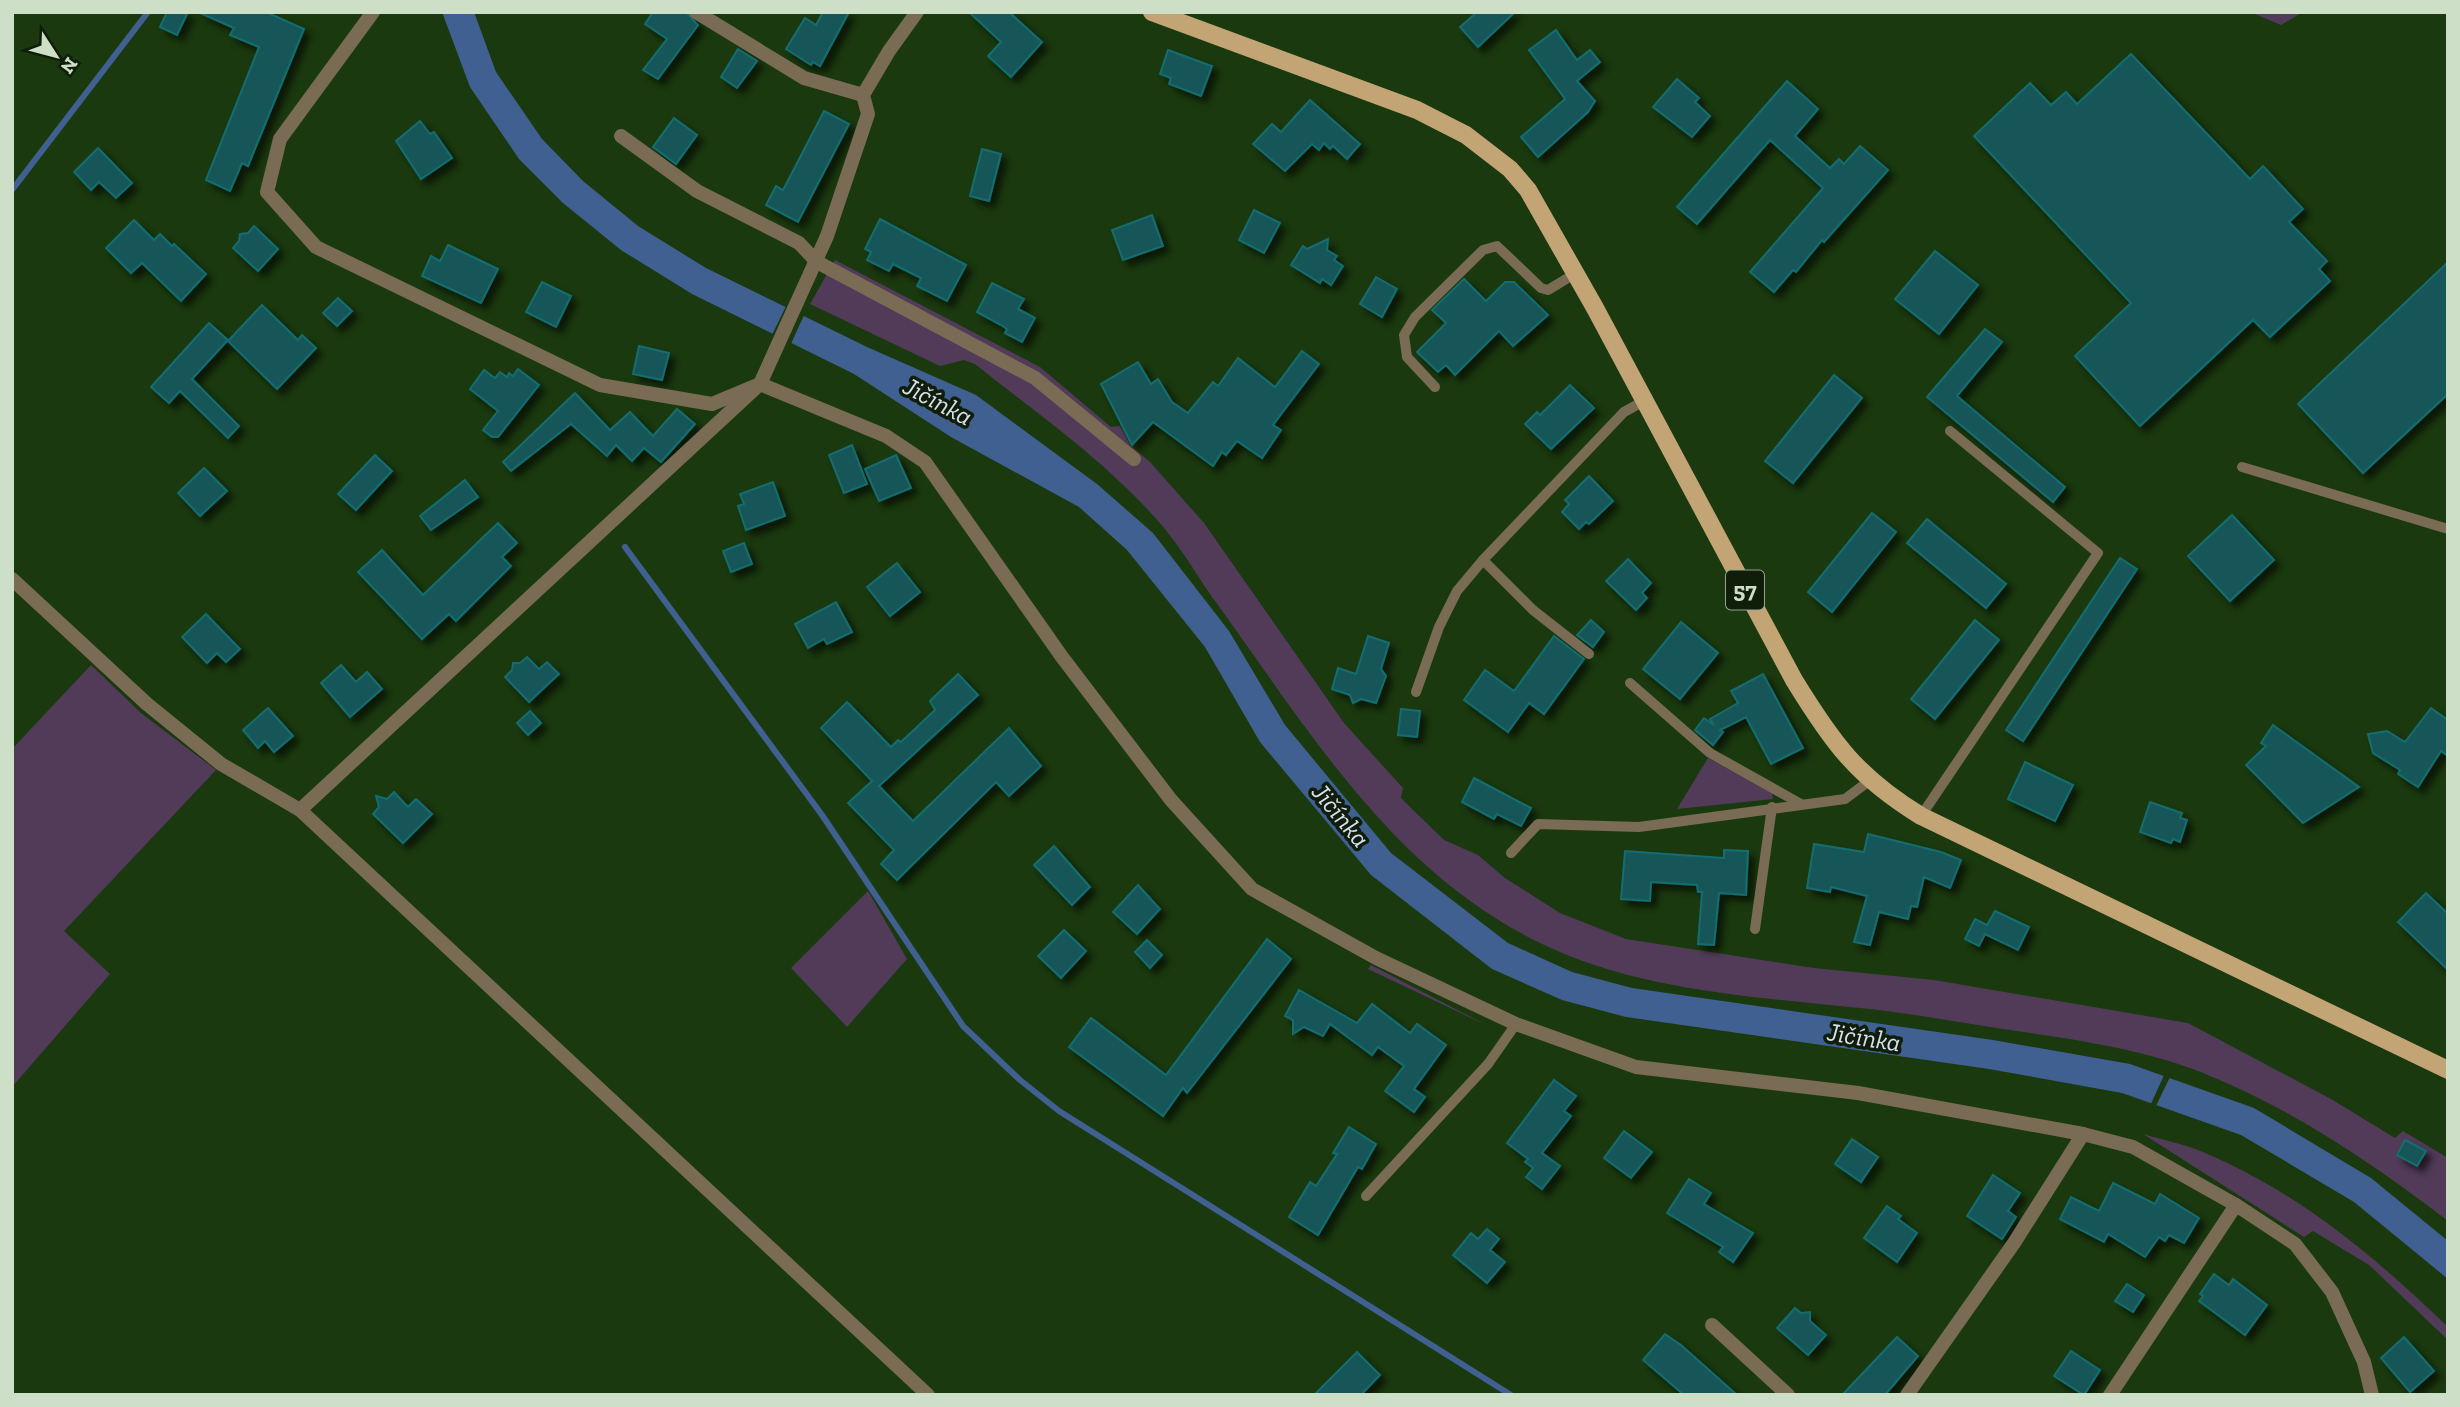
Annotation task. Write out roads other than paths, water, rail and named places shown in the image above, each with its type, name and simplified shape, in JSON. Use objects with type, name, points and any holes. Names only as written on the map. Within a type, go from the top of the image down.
[{"type":"main road","name":"57","points":[[1152,12],[1365,90],[1466,135],[1510,169],[1528,190],[1576,274],[1794,680],[1827,734],[1869,781],[1921,816],[2448,1070]]},
{"type":"street","points":[[373,12],[280,139],[267,192],[316,247],[600,385],[712,404],[760,384],[886,436],[925,462],[943,494],[1171,800],[1252,889],[1376,958],[1516,1024],[1636,1067],[1858,1093],[2082,1134],[2133,1147],[2236,1205],[2295,1244],[2332,1292],[2364,1362],[2372,1395]]},
{"type":"street","points":[[696,12],[804,78],[863,95]]},
{"type":"street","points":[[300,810],[760,384],[817,262],[868,114],[863,95],[889,51],[917,12]]},
{"type":"street","points":[[621,136],[697,191],[799,243],[817,262],[1035,378],[1134,459]]},
{"type":"street","points":[[12,579],[168,721],[221,764],[300,810],[928,1395]]},
{"type":"street","points":[[1907,1395],[2014,1243],[2082,1134]]},
{"type":"street","points":[[2110,1395],[2236,1205]]},
{"type":"street","points":[[1712,1325],[1788,1395]]},
{"type":"lane","points":[[1435,387],[1407,357],[1404,335],[1415,317],[1483,250],[1497,246],[1541,288],[1548,290],[1576,274]]},
{"type":"lane","points":[[1416,692],[1439,627],[1457,592],[1483,560],[1624,412],[1644,401]]},
{"type":"lane","points":[[1921,816],[2098,553],[1950,431]]},
{"type":"lane","points":[[2242,467],[2448,529]]},
{"type":"lane","points":[[1483,560],[1533,610],[1590,654]]},
{"type":"lane","points":[[1630,683],[1710,753],[1801,804]]},
{"type":"lane","points":[[1511,853],[1538,824],[1639,827],[1845,799],[1869,781]]},
{"type":"lane","points":[[1755,929],[1772,807]]},
{"type":"lane","points":[[1366,1196],[1488,1064],[1516,1024]]},
{"type":"water","name":"Jičínka","points":[[442,12],[474,12],[496,72],[542,139],[583,181],[638,226],[706,268],[867,347],[976,395],[1097,484],[1153,533],[1229,631],[1285,725],[1391,853],[1508,943],[1572,972],[1632,988],[1993,1040],[2130,1064],[2254,1108],[2371,1178],[2448,1241],[2448,1279],[2354,1202],[2241,1135],[2122,1093],[1989,1069],[1626,1017],[1562,1000],[1492,969],[1371,875],[1260,742],[1205,647],[1127,550],[1079,507],[951,437],[854,374],[692,294],[621,250],[563,203],[519,159],[470,87]]},
{"type":"waterway","points":[[12,190],[148,12]]},
{"type":"waterway","points":[[625,547],[822,815],[963,1026],[1020,1080],[1059,1111],[1511,1395]]}]
